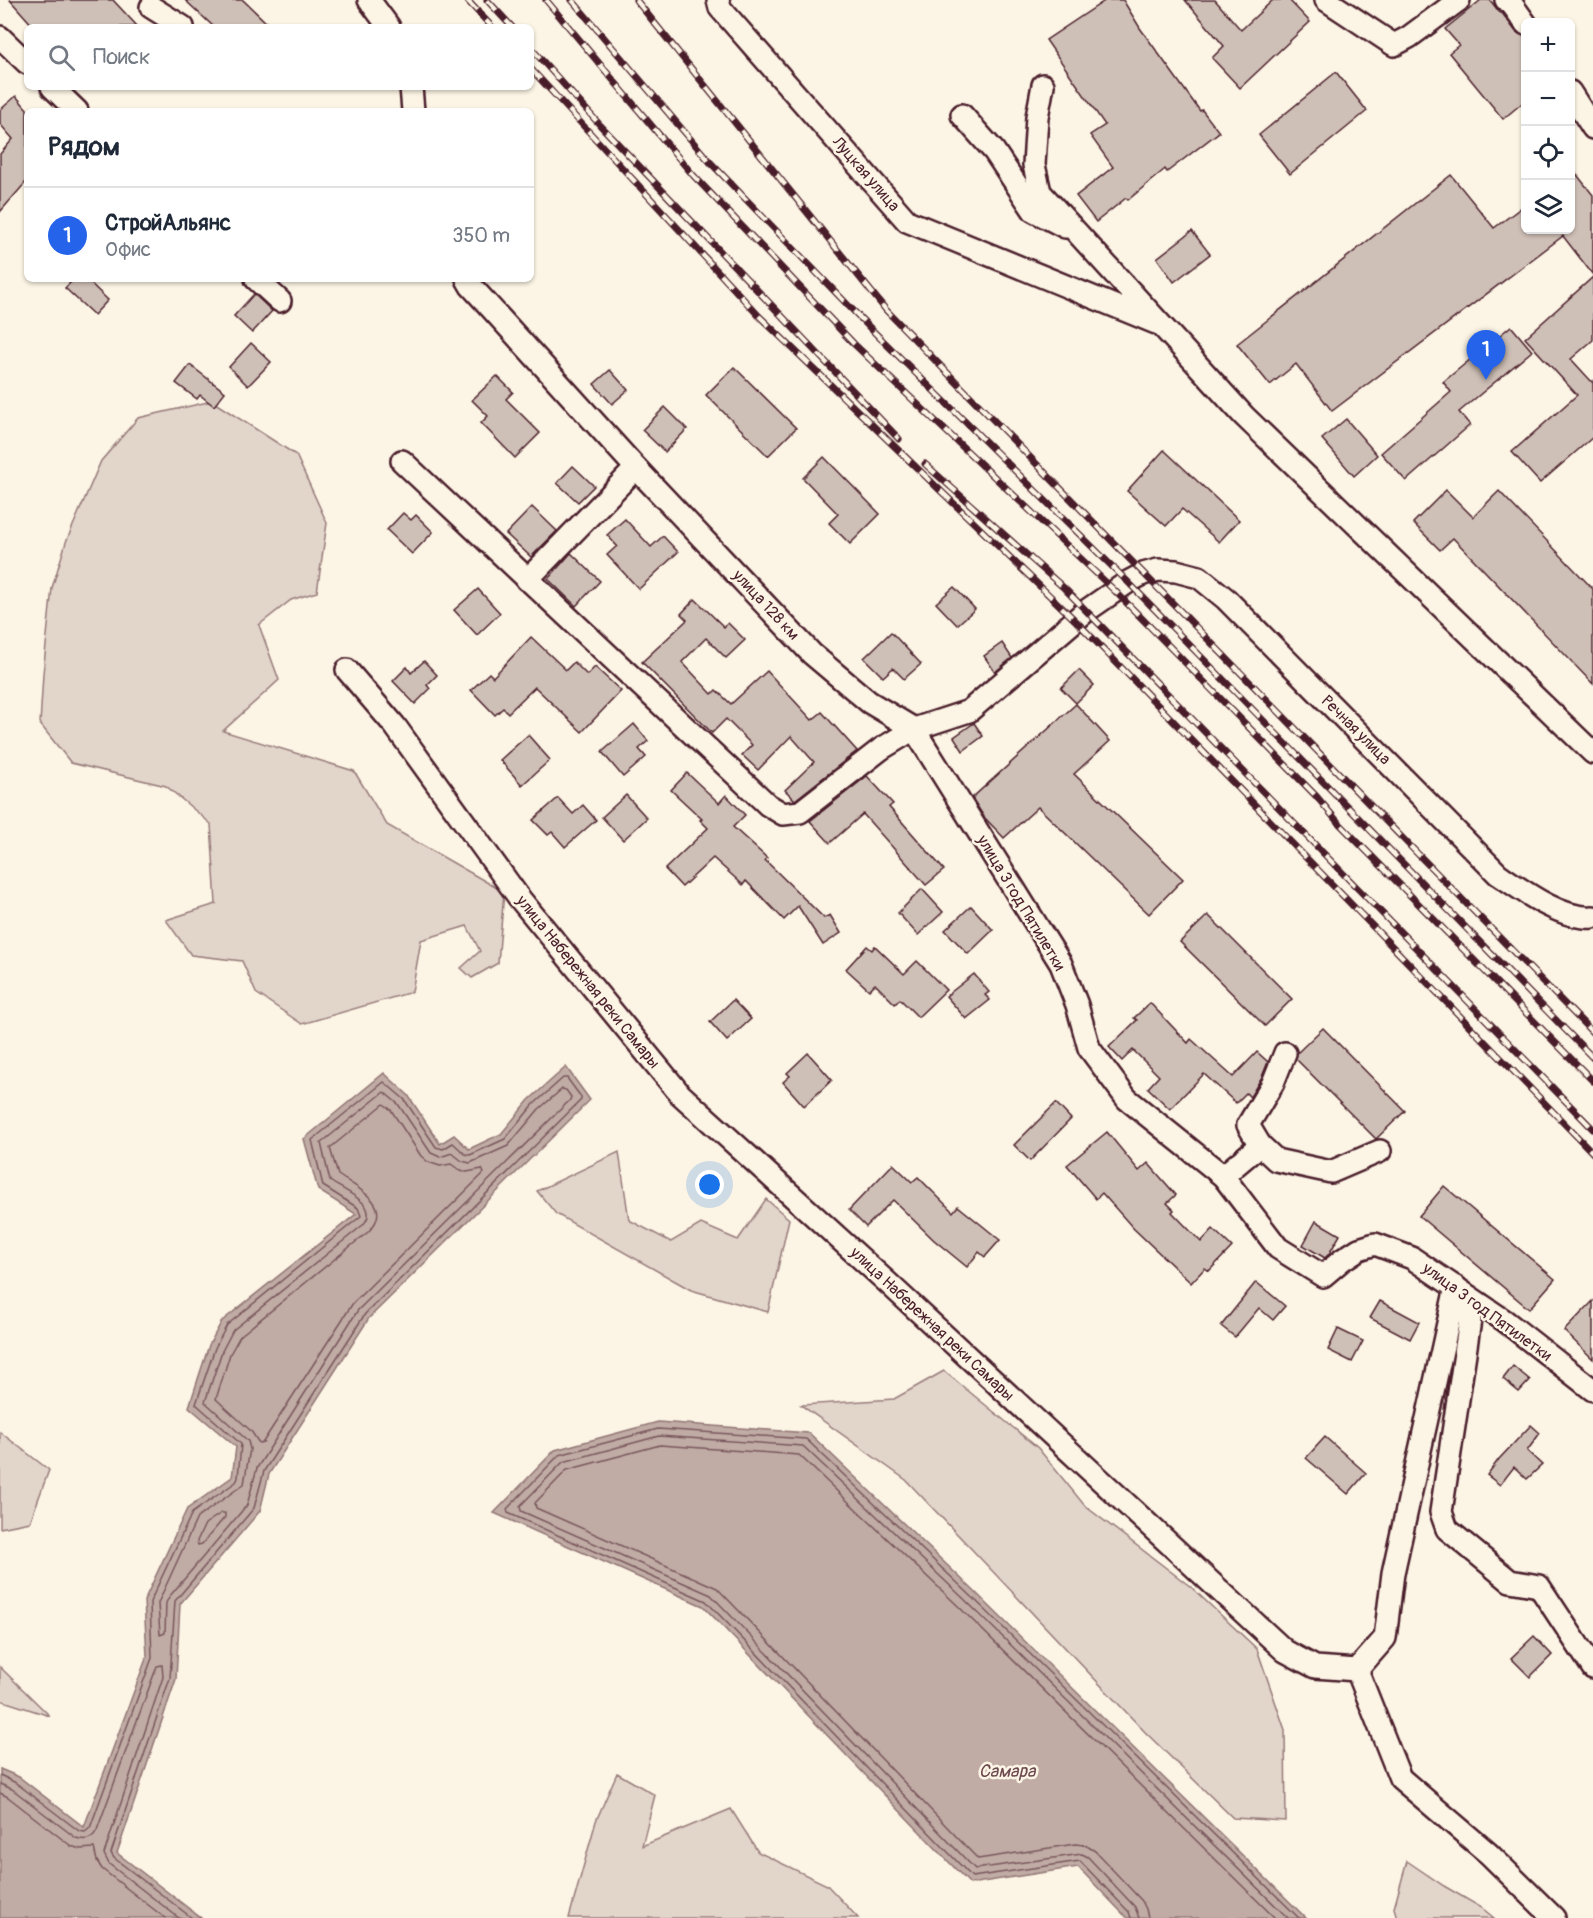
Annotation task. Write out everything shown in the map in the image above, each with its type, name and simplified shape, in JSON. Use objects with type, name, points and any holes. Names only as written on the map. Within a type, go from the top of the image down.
[{"type":"street","points":[[369,0],[386,24]]},
{"type":"street","name":"Луцкая улица","points":[[718,0],[720,8],[907,220],[1162,325]]},
{"type":"street","points":[[1326,0],[1394,45],[1409,37],[1459,0]]},
{"type":"street","points":[[1506,0],[1521,18]]},
{"type":"street","points":[[151,7],[178,24]]},
{"type":"street","points":[[0,37],[24,60]]},
{"type":"street","points":[[1042,85],[1034,165],[1040,192],[1244,416],[1593,753]]},
{"type":"street","points":[[55,90],[74,108]]},
{"type":"street","points":[[411,90],[413,108]]},
{"type":"street","points":[[1575,100],[1592,125]]},
{"type":"street","points":[[962,115],[994,151],[1034,211],[1079,234]]},
{"type":"street","points":[[259,282],[280,301]]},
{"type":"street","name":"улица 128 км","points":[[470,282],[636,468],[812,654],[868,702],[914,729]]},
{"type":"street","points":[[402,461],[768,805],[783,814],[800,812],[880,749],[914,729]]},
{"type":"street","points":[[528,580],[636,468]]},
{"type":"street","name":"Речная улица","points":[[914,729],[969,711],[1086,611],[1143,574],[1158,570],[1176,571],[1199,577],[1227,599],[1498,874],[1533,898],[1581,918],[1593,917]]},
{"type":"street","name":"улица Набережная реки Самары","points":[[347,670],[394,726],[520,899],[680,1094],[1285,1651],[1315,1666],[1357,1670]]},
{"type":"street","name":"улица 3 год Пятилетки","points":[[914,729],[1061,964],[1077,1005],[1089,1048],[1127,1099],[1223,1176],[1278,1248],[1323,1276],[1359,1249],[1375,1244],[1412,1258],[1505,1321],[1593,1390]]},
{"type":"street","points":[[1285,1053],[1272,1083],[1248,1125],[1260,1145],[1276,1160],[1331,1172],[1380,1150]]},
{"type":"street","points":[[1223,1176],[1260,1145]]},
{"type":"street","points":[[1456,1287],[1393,1573],[1385,1638],[1357,1670],[1400,1778],[1489,1854],[1554,1918]]},
{"type":"street","points":[[1456,1287],[1470,1320],[1441,1512],[1447,1529],[1510,1581],[1539,1586],[1593,1668]]},
{"type":"shaded area","points":[[212,401],[296,455],[327,523],[317,592],[291,600],[259,625],[279,680],[223,731],[354,771],[387,825],[504,892],[498,963],[472,978],[461,968],[480,951],[467,926],[421,940],[412,992],[302,1024],[256,993],[242,961],[191,955],[166,920],[216,904],[211,824],[166,786],[71,763],[40,724],[52,588],[66,542],[101,461],[138,418]]},
{"type":"shaded area","points":[[619,1152],[629,1220],[671,1242],[701,1224],[738,1240],[766,1199],[789,1219],[768,1312],[691,1290],[556,1214],[537,1191]]},
{"type":"shaded area","points":[[944,1371],[1038,1448],[1085,1506],[1191,1587],[1257,1649],[1285,1730],[1286,1821],[1233,1818],[1145,1732],[906,1480],[801,1405],[894,1399]]},
{"type":"shaded area","points":[[0,1432],[49,1470],[30,1522],[0,1528]]},
{"type":"shaded area","points":[[0,1667],[50,1716],[0,1700]]},
{"type":"shaded area","points":[[617,1773],[655,1795],[642,1846],[731,1809],[758,1852],[827,1885],[858,1918],[569,1918],[596,1821]]},
{"type":"shaded area","points":[[1407,1861],[1494,1918],[1397,1918],[1394,1908]]},
{"type":"water","points":[[566,1067],[590,1100],[369,1318],[269,1474],[260,1511],[180,1604],[176,1679],[117,1853],[201,1918],[0,1918],[0,1769],[19,1777],[84,1827],[147,1656],[144,1601],[187,1509],[232,1477],[236,1447],[189,1407],[209,1345],[222,1321],[356,1214],[318,1190],[304,1139],[384,1073],[408,1095],[440,1144],[454,1135],[469,1149],[501,1134],[529,1100]]},
{"type":"water","name":"Самара","points":[[658,1422],[809,1433],[971,1588],[1306,1918],[1127,1918],[1078,1867],[970,1884],[703,1606],[494,1513],[555,1450]]},
{"type":"building","points":[[10,0],[113,0],[135,24],[31,24]]},
{"type":"building","points":[[185,0],[243,0],[268,24],[211,24]]},
{"type":"building","points":[[1106,0],[1123,0],[1140,28],[1200,111],[1202,110],[1219,132],[1167,172],[1165,169],[1128,200],[1126,198],[1096,222],[1076,196],[1113,167],[1090,135],[1105,125],[1046,40]]},
{"type":"building","points":[[1185,0],[1215,0],[1241,30],[1273,0],[1289,0],[1310,22],[1240,88],[1212,58],[1224,46]]},
{"type":"building","points":[[1481,0],[1490,0],[1516,32],[1521,34],[1521,104],[1503,119],[1449,53],[1459,45],[1445,29]]},
{"type":"building","points":[[1336,72],[1367,111],[1290,174],[1259,135]]},
{"type":"building","points":[[16,96],[26,108],[24,108],[24,184],[0,212],[0,154],[13,139],[0,124],[0,110]]},
{"type":"building","points":[[1575,172],[1593,195],[1593,275],[1563,236],[1332,411],[1296,364],[1270,385],[1237,344],[1451,175],[1494,228],[1521,208],[1521,234],[1575,234]]},
{"type":"building","points":[[1192,231],[1210,254],[1174,282],[1157,258]]},
{"type":"building","points":[[1593,277],[1593,340],[1571,359],[1593,381],[1593,437],[1540,483],[1512,452],[1577,395],[1525,338]]},
{"type":"building","points":[[71,282],[89,282],[108,300],[94,315],[65,288]]},
{"type":"building","points":[[254,294],[272,311],[252,333],[234,316]]},
{"type":"building","points":[[1511,326],[1532,351],[1459,412],[1470,425],[1406,481],[1381,453],[1451,392],[1443,382]]},
{"type":"building","points":[[251,343],[271,362],[248,386],[229,367]]},
{"type":"building","points":[[190,365],[225,392],[214,406],[200,395],[197,399],[176,383]]},
{"type":"building","points":[[734,367],[796,428],[768,456],[706,395]]},
{"type":"building","points":[[610,370],[628,390],[612,404],[594,384]]},
{"type":"building","points":[[497,376],[513,392],[506,399],[540,433],[515,458],[481,423],[488,416],[472,400]]},
{"type":"building","points":[[665,407],[687,429],[665,452],[642,430]]},
{"type":"building","points":[[1346,419],[1377,455],[1354,476],[1322,439]]},
{"type":"building","points":[[1164,450],[1239,520],[1219,542],[1182,509],[1166,526],[1127,491]]},
{"type":"building","points":[[824,457],[880,514],[850,544],[829,523],[838,514],[803,478]]},
{"type":"building","points":[[573,466],[594,486],[578,502],[557,483]]},
{"type":"building","points":[[1446,490],[1473,517],[1499,491],[1593,589],[1593,684],[1453,538],[1440,550],[1413,523]]},
{"type":"building","points":[[532,507],[557,531],[531,557],[506,534]]},
{"type":"building","points":[[403,513],[411,520],[416,515],[433,532],[412,554],[387,530]]},
{"type":"building","points":[[625,519],[651,547],[663,536],[678,552],[639,589],[607,555],[617,546],[607,535]]},
{"type":"building","points":[[571,553],[600,581],[576,606],[548,579]]},
{"type":"building","points":[[954,587],[975,609],[957,625],[936,603]]},
{"type":"building","points":[[478,589],[500,613],[477,635],[454,610]]},
{"type":"building","points":[[695,599],[724,627],[728,623],[745,640],[726,658],[706,638],[682,662],[712,694],[716,690],[731,704],[767,671],[812,720],[822,712],[857,751],[795,800],[785,790],[814,762],[791,736],[758,770],[742,755],[752,745],[726,719],[712,733],[642,662],[687,620],[681,614]]},
{"type":"building","points":[[891,632],[921,664],[904,679],[893,668],[883,677],[864,658]]},
{"type":"building","points":[[531,637],[566,670],[574,662],[587,675],[595,667],[621,691],[582,732],[535,687],[508,713],[503,708],[495,715],[471,690],[489,673],[493,677]]},
{"type":"building","points":[[1002,643],[1012,658],[995,672],[984,656]]},
{"type":"building","points":[[424,661],[437,675],[427,685],[430,689],[415,704],[393,681],[407,667],[411,673]]},
{"type":"building","points":[[1079,670],[1094,685],[1076,703],[1061,688]]},
{"type":"building","points":[[1076,704],[1110,741],[1074,774],[1183,879],[1149,914],[1038,807],[1004,838],[984,817],[972,798]]},
{"type":"building","points":[[974,723],[983,736],[963,751],[954,737]]},
{"type":"building","points":[[634,724],[648,741],[639,749],[646,757],[623,777],[602,752]]},
{"type":"building","points":[[528,735],[550,760],[522,785],[500,760]]},
{"type":"building","points":[[687,773],[719,803],[726,795],[745,815],[733,827],[767,858],[765,860],[824,918],[830,915],[841,933],[823,945],[798,906],[784,920],[746,881],[743,885],[713,858],[682,887],[665,869],[708,828],[700,820],[702,819],[671,790]]},
{"type":"building","points":[[867,776],[893,804],[889,807],[944,870],[926,885],[863,814],[830,843],[810,821]]},
{"type":"building","points":[[626,795],[647,818],[623,840],[602,817]]},
{"type":"building","points":[[558,798],[573,814],[583,805],[596,820],[565,847],[552,832],[548,835],[533,820]]},
{"type":"building","points":[[922,889],[943,912],[918,935],[898,913]]},
{"type":"building","points":[[971,906],[993,930],[968,954],[945,930]]},
{"type":"building","points":[[1208,915],[1292,999],[1265,1026],[1180,942]]},
{"type":"building","points":[[867,946],[872,950],[875,946],[904,974],[917,961],[946,990],[918,1017],[900,999],[895,1004],[875,984],[869,990],[846,969]]},
{"type":"building","points":[[974,974],[989,992],[985,995],[990,1000],[966,1019],[946,996]]},
{"type":"building","points":[[733,1000],[751,1019],[727,1041],[710,1022]]},
{"type":"building","points":[[1150,1003],[1188,1043],[1191,1039],[1233,1077],[1257,1052],[1268,1062],[1250,1097],[1246,1093],[1236,1103],[1204,1074],[1170,1109],[1148,1088],[1159,1076],[1133,1050],[1122,1061],[1109,1047],[1137,1020],[1134,1018]]},
{"type":"building","points":[[1323,1028],[1405,1111],[1376,1139],[1296,1059],[1297,1053]]},
{"type":"building","points":[[808,1053],[832,1080],[804,1106],[783,1082],[790,1076],[787,1073]]},
{"type":"building","points":[[1056,1103],[1071,1119],[1030,1161],[1014,1145]]},
{"type":"building","points":[[1107,1132],[1139,1171],[1148,1163],[1176,1195],[1167,1203],[1174,1210],[1172,1212],[1201,1242],[1213,1229],[1232,1247],[1209,1271],[1205,1268],[1191,1283],[1134,1229],[1102,1193],[1096,1199],[1067,1165]]},
{"type":"building","points":[[893,1164],[912,1182],[918,1177],[953,1212],[958,1206],[1000,1240],[985,1257],[979,1252],[967,1267],[934,1240],[893,1200],[866,1227],[849,1210]]},
{"type":"building","points":[[1444,1186],[1555,1279],[1529,1309],[1419,1216]]},
{"type":"building","points":[[1316,1221],[1340,1235],[1325,1258],[1303,1245]]},
{"type":"building","points":[[1256,1282],[1285,1306],[1273,1320],[1259,1308],[1235,1337],[1221,1326]]},
{"type":"building","points":[[1380,1301],[1419,1322],[1410,1339],[1370,1318]]},
{"type":"building","points":[[1593,1301],[1593,1359],[1564,1331]]},
{"type":"building","points":[[1338,1329],[1363,1341],[1352,1362],[1328,1350]]},
{"type":"building","points":[[1513,1366],[1530,1380],[1519,1392],[1503,1379]]},
{"type":"building","points":[[1531,1425],[1540,1433],[1527,1451],[1542,1465],[1527,1479],[1514,1467],[1500,1485],[1487,1475]]},
{"type":"building","points":[[1325,1437],[1366,1473],[1348,1494],[1306,1458]]},
{"type":"building","points":[[1534,1636],[1552,1655],[1530,1677],[1511,1658]]},
{"type":"railway","points":[[467,0],[489,24]]},
{"type":"railway","points":[[487,0],[509,24]]},
{"type":"railway","points":[[546,0],[693,175],[854,344],[1115,591],[1593,1081]]},
{"type":"railway","points":[[572,0],[710,162],[871,329],[1128,582],[1593,1058]]},
{"type":"railway","points":[[636,0],[886,310],[1593,1033]]},
{"type":"railway","points":[[534,51],[600,125],[899,439]]},
{"type":"railway","points":[[534,72],[759,316],[1076,621],[1593,1153]]},
{"type":"railway","points":[[925,464],[1064,588],[1593,1129]]},
{"type":"place","name":"СтройАльянс","points":[[1486,380]]}]
